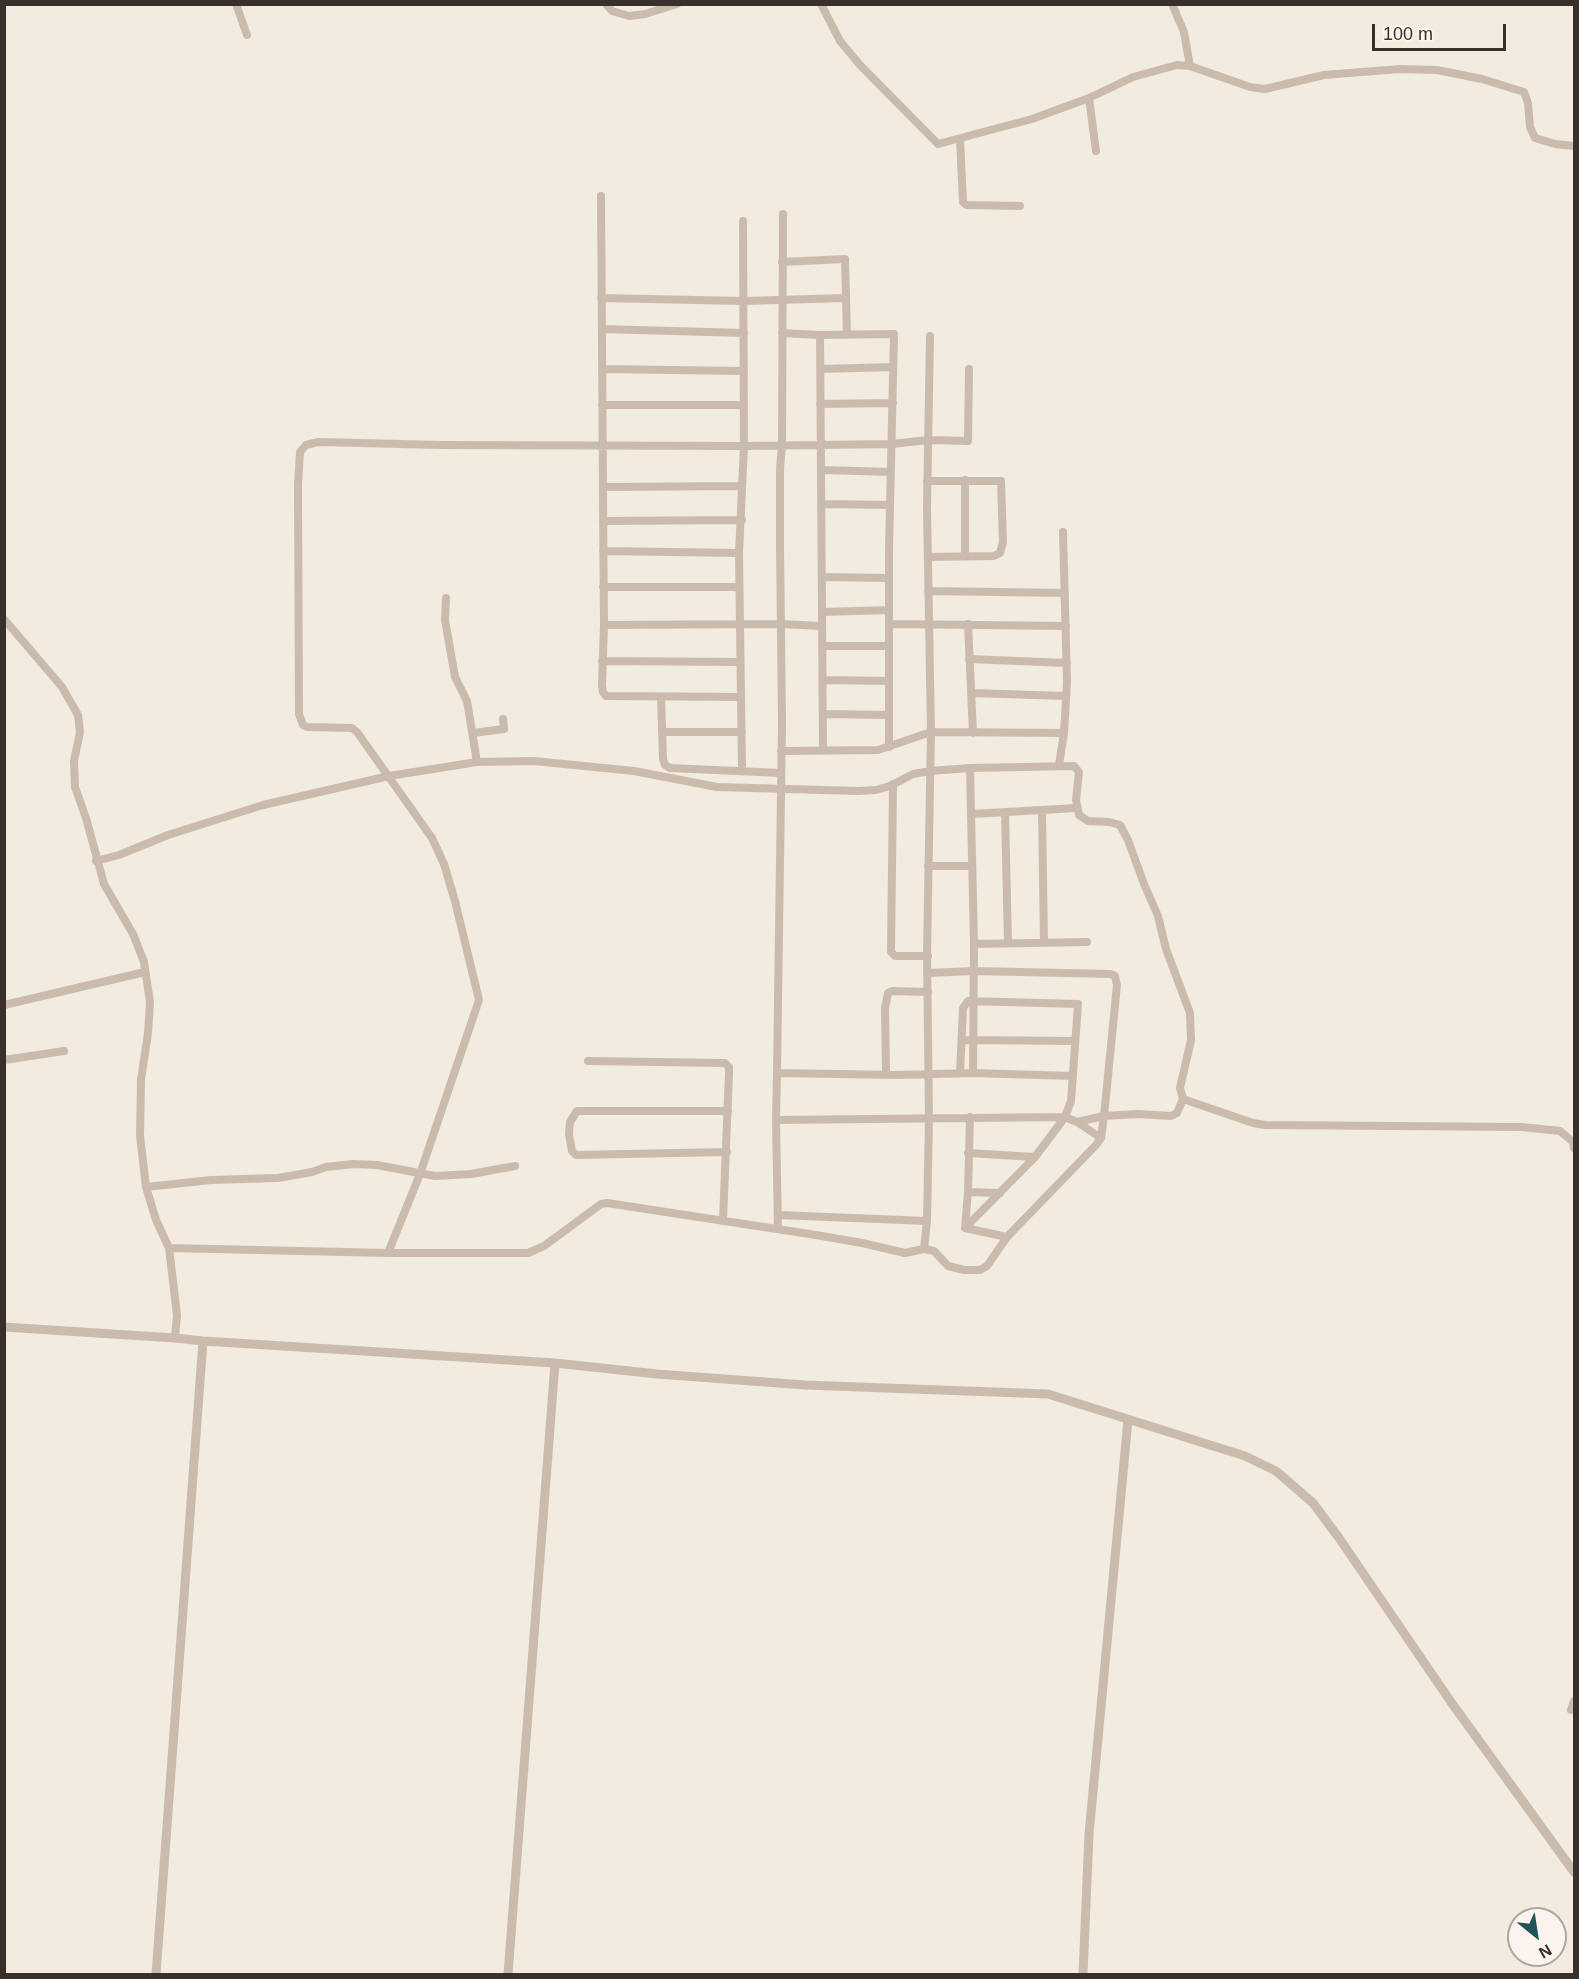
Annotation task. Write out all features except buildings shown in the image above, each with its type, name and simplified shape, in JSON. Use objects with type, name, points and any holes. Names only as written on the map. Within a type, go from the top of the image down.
[{"type":"street","points":[[236,4],[247,35]]},
{"type":"street","points":[[606,4],[616,14],[629,16],[645,14],[677,4]]},
{"type":"street","points":[[821,4],[840,41],[853,57],[899,103],[934,143],[938,144],[1032,119],[1089,98],[1133,77],[1177,65],[1190,66],[1250,87],[1265,89],[1324,75],[1400,69],[1437,70],[1482,79],[1524,92],[1528,103],[1530,127],[1535,138],[1555,144],[1575,146]]},
{"type":"street","points":[[1172,4],[1184,32],[1190,66]]},
{"type":"street","points":[[1089,98],[1096,151]]},
{"type":"street","points":[[960,139],[963,202],[966,205],[1020,206]]},
{"type":"street","points":[[601,196],[603,692],[606,696],[741,697]]},
{"type":"street","points":[[778,1229],[776,1120],[781,788],[780,469],[783,214]]},
{"type":"street","points":[[742,770],[739,553],[744,446],[743,221]]},
{"type":"street","points":[[782,262],[845,259],[847,335]]},
{"type":"street","points":[[601,298],[744,301],[846,298]]},
{"type":"street","points":[[602,329],[744,333]]},
{"type":"street","points":[[782,333],[894,334],[889,578],[889,747]]},
{"type":"street","points":[[820,335],[820,444],[823,470],[823,750]]},
{"type":"street","points":[[924,1249],[927,1221],[929,1118],[927,973],[931,732],[927,481],[930,336]]},
{"type":"street","points":[[820,369],[893,367]]},
{"type":"street","points":[[602,369],[744,371]]},
{"type":"street","points":[[388,1253],[420,1174],[478,1000],[455,900],[439,851],[389,776],[352,728],[307,727],[303,725],[299,714],[298,485],[300,452],[306,445],[318,442],[441,445],[744,446],[892,444],[928,440],[968,441],[969,369]]},
{"type":"street","points":[[820,404],[893,403]]},
{"type":"street","points":[[602,405],[744,405]]},
{"type":"street","points":[[823,470],[891,472]]},
{"type":"street","points":[[965,480],[965,555]]},
{"type":"street","points":[[927,481],[1001,481],[1003,542],[1002,549],[997,555],[928,557]]},
{"type":"street","points":[[603,487],[742,486]]},
{"type":"street","points":[[823,504],[890,505]]},
{"type":"street","points":[[603,521],[742,520]]},
{"type":"street","points":[[1063,532],[1067,663],[1064,733],[1067,765]]},
{"type":"street","points":[[603,551],[739,553]]},
{"type":"street","points":[[822,577],[889,578]]},
{"type":"street","points":[[603,587],[740,587]]},
{"type":"street","points":[[928,591],[1065,593]]},
{"type":"street","points":[[446,598],[445,620],[455,677],[466,698],[477,762]]},
{"type":"street","points":[[823,612],[889,610]]},
{"type":"street","points":[[4,619],[62,687],[78,715],[80,732],[74,761],[75,787],[104,884],[133,934],[144,962],[150,1002],[141,1080],[140,1114],[146,1187],[156,1220],[170,1248],[177,1315],[175,1338]]},
{"type":"street","points":[[604,625],[780,624],[822,626]]},
{"type":"street","points":[[889,624],[1066,626]]},
{"type":"street","points":[[968,624],[973,733]]},
{"type":"street","points":[[823,646],[889,646]]},
{"type":"street","points":[[969,659],[1067,663]]},
{"type":"street","points":[[602,661],[740,662]]},
{"type":"street","points":[[823,680],[889,681]]},
{"type":"street","points":[[971,693],[1065,696]]},
{"type":"street","points":[[661,697],[663,759],[670,768],[781,773]]},
{"type":"street","points":[[823,714],[889,715]]},
{"type":"street","points":[[472,733],[504,729],[503,719]]},
{"type":"street","points":[[662,732],[742,732]]},
{"type":"street","points":[[781,752],[878,750],[931,732],[1064,733]]},
{"type":"street","points":[[96,861],[263,805],[389,776],[477,762],[534,761],[634,771],[717,787],[858,791],[876,790],[913,774],[930,771],[1067,765],[1079,772],[1077,808],[1083,819],[1109,822],[1122,827],[1135,854],[1144,884],[1158,916],[1166,949],[1192,1022],[1191,1040],[1180,1088],[1183,1099],[1177,1113],[1171,1116],[1138,1114],[1104,1116],[1077,1122]]},
{"type":"street","points":[[970,768],[975,1040],[973,1073]]},
{"type":"street","points":[[893,784],[891,952],[895,956],[928,956]]},
{"type":"street","points":[[971,814],[1077,808]]},
{"type":"street","points":[[1042,811],[1044,942]]},
{"type":"street","points":[[1005,812],[1008,943]]},
{"type":"street","points":[[928,866],[972,866]]},
{"type":"street","points":[[974,944],[1087,942]]},
{"type":"street","points":[[170,1248],[388,1253],[528,1252],[544,1246],[601,1204],[607,1203],[862,1243],[905,1253],[924,1249],[934,1251],[948,1266],[964,1270],[980,1270],[987,1266],[1007,1237],[1101,1138],[1117,985],[1111,974],[974,971],[927,973]]},
{"type":"street","points":[[4,1005],[145,972]]},
{"type":"street","points":[[886,1074],[885,1008],[888,993],[892,991],[928,992]]},
{"type":"street","points":[[960,1073],[964,1005],[968,1001],[1076,1003],[1078,1006],[1071,1101],[1065,1118],[1035,1157],[965,1228]]},
{"type":"street","points":[[962,1040],[1075,1041]]},
{"type":"street","points":[[4,1060],[64,1051]]},
{"type":"street","points":[[588,1061],[725,1063],[729,1067],[723,1220]]},
{"type":"street","points":[[777,1073],[973,1073],[1073,1076]]},
{"type":"street","points":[[1183,1099],[1253,1124],[1522,1127],[1560,1131],[1573,1142],[1575,1148]]},
{"type":"street","points":[[727,1152],[576,1155],[572,1151],[569,1134],[572,1116],[577,1111],[583,1110],[728,1111]]},
{"type":"street","points":[[965,1228],[970,1117]]},
{"type":"street","points":[[776,1120],[1065,1118],[1077,1122],[1101,1138]]},
{"type":"street","points":[[968,1153],[1035,1157]]},
{"type":"street","points":[[146,1187],[212,1179],[278,1178],[326,1167],[353,1164],[377,1165],[435,1176],[515,1166]]},
{"type":"street","points":[[968,1192],[1000,1193]]},
{"type":"street","points":[[778,1215],[927,1221]]},
{"type":"street","points":[[965,1228],[1007,1237]]},
{"type":"street","points":[[4,1327],[555,1363],[657,1374],[805,1385],[1048,1394],[1245,1456],[1276,1471],[1313,1503],[1340,1538],[1451,1702],[1575,1872]]},
{"type":"street","points":[[156,1974],[203,1341]]},
{"type":"street","points":[[508,1974],[555,1363]]},
{"type":"street","points":[[1083,1974],[1089,1834],[1128,1420]]},
{"type":"street","points":[[1571,1710],[1575,1701]]}]
